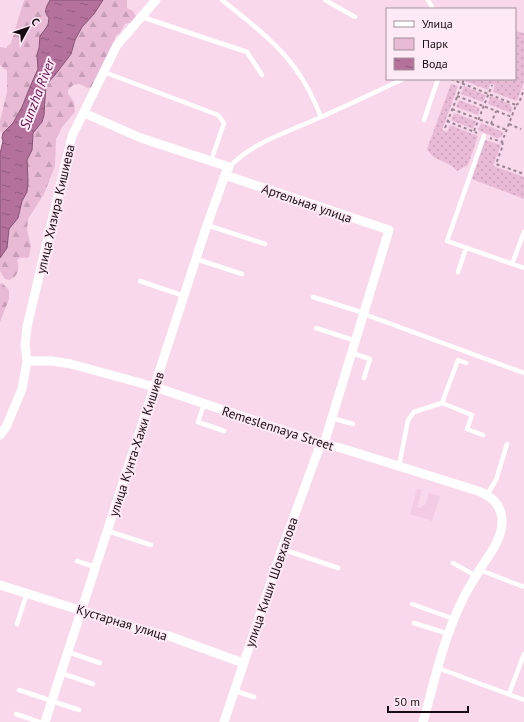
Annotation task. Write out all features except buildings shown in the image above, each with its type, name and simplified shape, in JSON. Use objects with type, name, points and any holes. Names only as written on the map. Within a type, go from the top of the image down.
[{"type":"street","name":"улица Хизира Кишиева","points":[[0,435],[6,427],[22,389],[28,361],[25,345],[31,310],[72,136],[117,45],[156,0]]},
{"type":"street","name":"Артельная улица","points":[[84,113],[141,138],[211,161],[227,171],[389,230]]},
{"type":"street","name":"улица Кунта-Хажи Кишиев","points":[[45,722],[207,225],[227,171]]},
{"type":"street","name":"улица Киши Шовхалова","points":[[224,722],[282,549],[332,418],[389,230]]},
{"type":"street","name":"Remeslennaya Street","points":[[28,361],[52,361],[71,364],[155,387],[323,443],[488,495]]},
{"type":"street","points":[[423,722],[454,619],[461,603],[496,543],[501,530],[502,520],[500,510],[495,501],[488,495]]},
{"type":"street","name":"Кустарная улица","points":[[0,585],[151,630],[243,663]]},
{"type":"lane","points":[[222,0],[274,44],[295,67],[310,90],[321,117]]},
{"type":"lane","points":[[325,0],[355,17]]},
{"type":"lane","points":[[141,16],[247,52],[262,75]]},
{"type":"lane","points":[[104,72],[218,115],[224,123],[211,161]]},
{"type":"lane","points":[[227,171],[238,158],[251,148],[278,134],[321,117],[400,80]]},
{"type":"lane","points":[[424,120],[438,80]]},
{"type":"lane","points":[[484,136],[447,241],[524,268]]},
{"type":"lane","points":[[207,225],[265,244]]},
{"type":"lane","points":[[512,264],[524,232]]},
{"type":"lane","points":[[458,272],[466,248]]},
{"type":"lane","points":[[196,259],[242,274]]},
{"type":"lane","points":[[140,281],[184,296]]},
{"type":"lane","points":[[313,297],[364,313],[524,373]]},
{"type":"lane","points":[[316,328],[356,341]]},
{"type":"lane","points":[[352,353],[370,359],[364,378]]},
{"type":"lane","points":[[442,403],[458,360],[466,363]]},
{"type":"lane","points":[[399,466],[408,420],[414,412],[442,403],[472,415],[468,429],[483,435]]},
{"type":"lane","points":[[204,404],[198,422],[224,431]]},
{"type":"lane","points":[[332,418],[353,424]]},
{"type":"lane","points":[[488,495],[496,480],[507,444]]},
{"type":"lane","points":[[107,531],[152,545]]},
{"type":"lane","points":[[282,549],[338,568]]},
{"type":"lane","points":[[77,561],[95,567]]},
{"type":"lane","points":[[453,563],[478,573],[524,587]]},
{"type":"lane","points":[[17,624],[27,593]]},
{"type":"lane","points":[[412,604],[454,619]]},
{"type":"lane","points":[[414,623],[449,634]]},
{"type":"lane","points":[[68,652],[100,663]]},
{"type":"lane","points":[[509,694],[524,654]]},
{"type":"lane","points":[[438,668],[524,700]]},
{"type":"lane","points":[[61,673],[93,684]]},
{"type":"lane","points":[[19,690],[80,710]]},
{"type":"lane","points":[[235,691],[254,697]]},
{"type":"lane","points":[[16,714],[39,722]]},
{"type":"path","points":[[454,80],[516,105]]},
{"type":"path","points":[[445,128],[464,80]]},
{"type":"path","points":[[474,131],[492,85]]},
{"type":"path","points":[[524,89],[506,130],[502,142],[503,145],[496,164],[524,174]]},
{"type":"path","points":[[457,96],[512,117]]},
{"type":"path","points":[[452,109],[506,130]]},
{"type":"path","points":[[491,124],[496,111]]},
{"type":"path","points":[[448,121],[502,142]]},
{"type":"path","points":[[509,124],[521,129]]},
{"type":"shaded area","points":[[417,489],[422,490],[417,507],[421,508],[425,505],[429,493],[440,496],[432,521],[410,514]]},
{"type":"green space","points":[[24,0],[50,0],[45,9],[49,21],[48,25],[43,30],[37,55],[38,69],[22,107],[13,123],[3,133],[0,131],[0,121],[7,92],[7,71],[0,65],[0,47],[6,48],[11,43]]},
{"type":"green space","points":[[103,0],[127,0],[127,8],[133,11],[137,18],[132,22],[125,24],[120,33],[115,37],[115,41],[93,86],[88,88],[78,84],[73,85],[68,90],[68,94],[74,102],[75,112],[62,127],[56,139],[55,166],[44,194],[28,219],[27,230],[31,246],[29,257],[19,258],[17,260],[18,272],[16,275],[12,279],[5,279],[0,271],[0,258],[7,248],[9,229],[18,218],[22,201],[26,195],[28,181],[27,160],[32,150],[33,133],[42,122],[46,104],[45,85],[55,75],[71,54],[75,40],[82,27],[94,14]]},
{"type":"green space","points":[[516,31],[524,33],[524,82],[517,101],[493,92],[495,85],[490,84],[488,90],[465,81],[516,80]]},
{"type":"green space","points":[[451,84],[458,86],[442,130],[447,132],[450,125],[478,136],[468,165],[457,171],[449,164],[434,157],[427,149]]},
{"type":"green space","points":[[464,86],[486,95],[483,102],[461,94]]},
{"type":"green space","points":[[490,96],[510,104],[512,108],[511,113],[488,104]]},
{"type":"green space","points":[[459,100],[480,108],[478,115],[456,107]]},
{"type":"green space","points":[[454,113],[476,121],[473,129],[451,120]]},
{"type":"green space","points":[[481,123],[503,132],[502,136],[497,138],[478,130]]},
{"type":"green space","points":[[485,140],[501,145],[493,166],[524,177],[524,199],[472,179]]},
{"type":"green space","points":[[2,283],[9,290],[9,299],[0,322],[0,284]]},
{"type":"water","name":"Sunzha River","points":[[50,0],[103,0],[94,14],[82,27],[75,40],[71,54],[46,85],[44,115],[42,122],[33,133],[32,150],[27,160],[27,192],[22,201],[18,218],[9,229],[7,248],[0,258],[0,154],[3,141],[2,138],[3,133],[13,123],[22,107],[38,69],[37,55],[40,36],[48,25],[49,18],[46,13],[46,9]]}]
